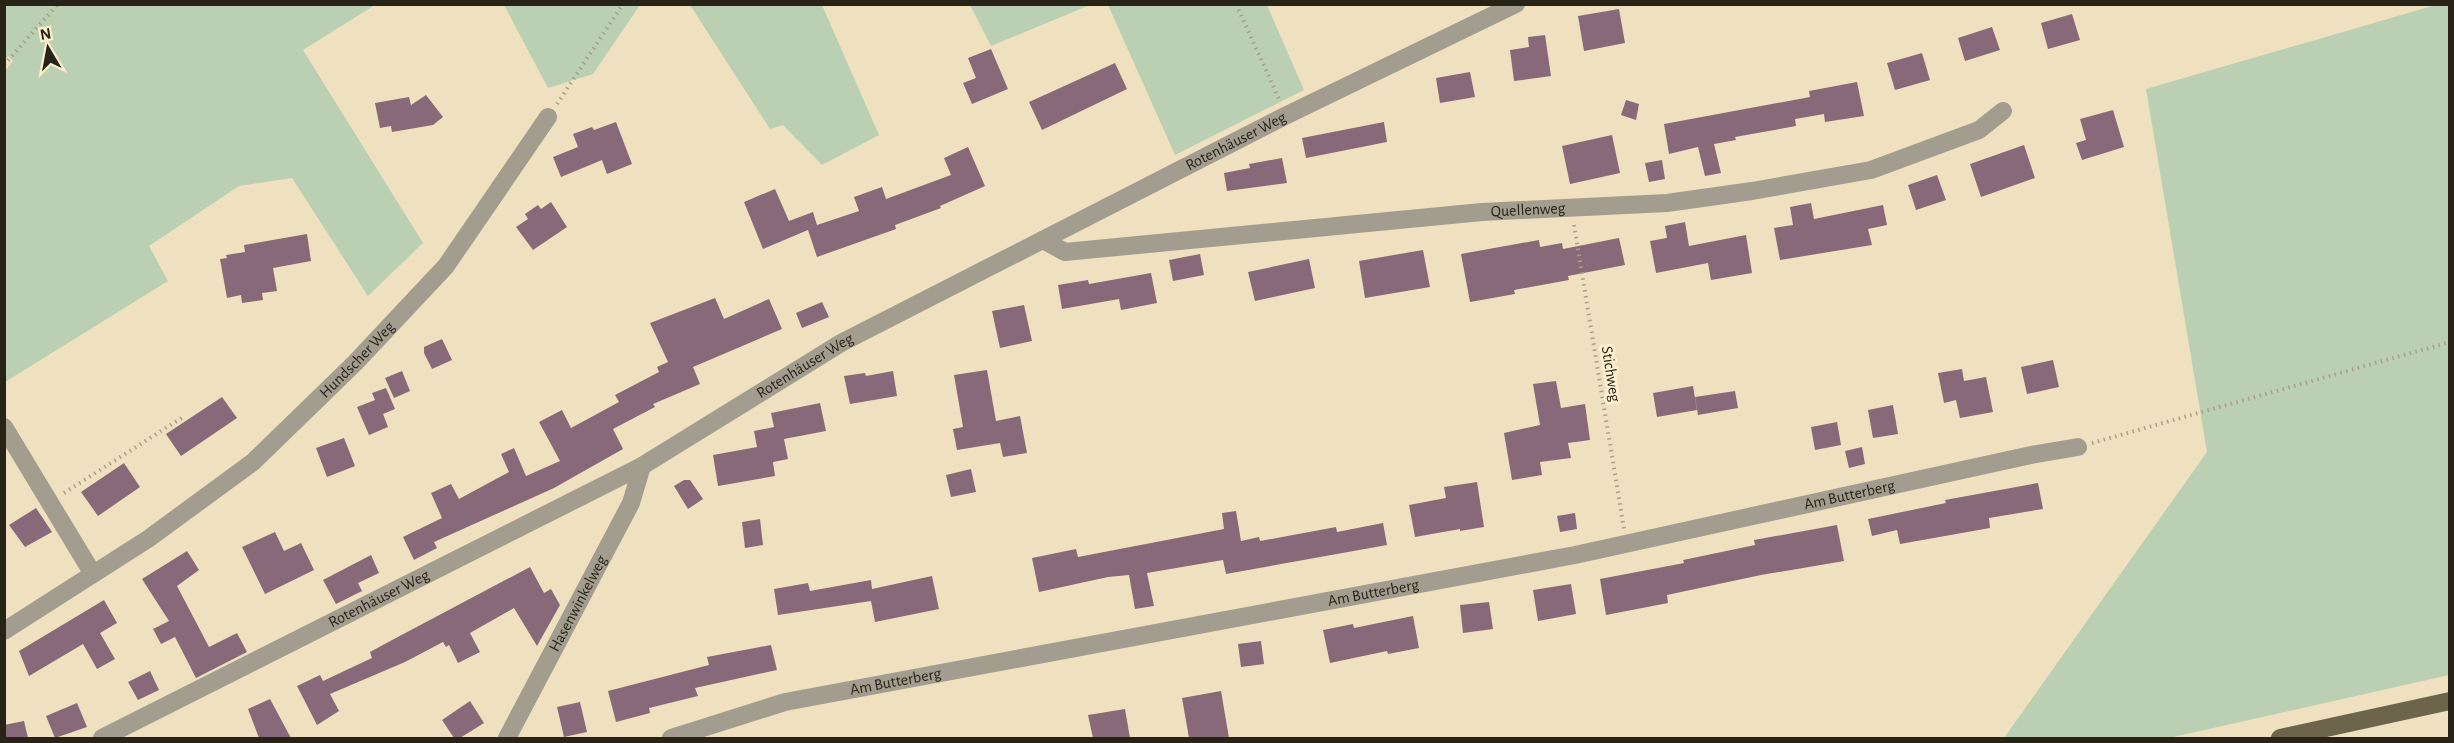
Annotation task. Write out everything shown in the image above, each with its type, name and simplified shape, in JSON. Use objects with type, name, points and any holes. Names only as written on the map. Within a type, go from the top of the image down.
[{"type":"main road","points":[[2280,738],[2450,701]]},
{"type":"street","name":"Rotenhäuser Weg","points":[[102,738],[642,466],[841,343],[1287,116],[1516,4]]},
{"type":"street","name":"Quellenweg","points":[[1043,240],[1065,252],[1482,212],[1667,203],[1871,170],[1979,130],[2003,111]]},
{"type":"street","name":"Hundscher Weg","points":[[4,631],[148,539],[253,462],[355,363],[446,266],[548,117]]},
{"type":"street","points":[[4,427],[93,574]]},
{"type":"street","name":"Am Butterberg","points":[[671,738],[785,702],[1627,544],[2031,455],[2078,447]]},
{"type":"street","name":"Hasenwinkelweg","points":[[507,738],[631,503],[642,466]]},
{"type":"path","points":[[4,65],[58,4]]},
{"type":"path","points":[[548,117],[623,4]]},
{"type":"path","points":[[1236,4],[1287,116]]},
{"type":"path","name":"Stichweg","points":[[1571,207],[1627,544]]},
{"type":"path","points":[[2078,447],[2450,342]]},
{"type":"path","points":[[50,502],[183,417]]},
{"type":"green space","points":[[2439,4],[2450,5],[2449,675],[2169,738],[2004,738],[2207,452],[2146,89]]},
{"type":"green space","points":[[4,5],[375,5],[303,50],[423,243],[368,296],[292,178],[239,186],[149,246],[168,281],[5,382],[4,72],[13,61],[8,56],[5,60]]},
{"type":"green space","points":[[504,5],[640,5],[593,74],[548,88]]},
{"type":"green space","points":[[690,5],[822,5],[879,135],[822,165],[783,125],[770,129]]},
{"type":"green space","points":[[970,5],[1090,5],[991,46]]},
{"type":"green space","points":[[1108,5],[1267,5],[1304,90],[1175,155]]},
{"type":"building","points":[[1619,9],[1625,43],[1584,51],[1578,16]]},
{"type":"building","points":[[2072,14],[2080,40],[2048,49],[2041,23]]},
{"type":"building","points":[[1992,27],[2000,50],[1965,61],[1958,38]]},
{"type":"building","points":[[1545,35],[1551,76],[1514,81],[1510,50],[1529,47],[1528,37]]},
{"type":"building","points":[[991,49],[1008,89],[972,104],[963,83],[976,78],[968,58]]},
{"type":"building","points":[[1922,53],[1930,80],[1895,90],[1887,63]]},
{"type":"building","points":[[1115,63],[1127,89],[1042,130],[1029,102]]},
{"type":"building","points":[[1470,72],[1475,97],[1440,103],[1436,78]]},
{"type":"building","points":[[1857,82],[1864,116],[1825,122],[1824,114],[1795,119],[1796,126],[1735,137],[1736,140],[1714,144],[1721,173],[1705,176],[1698,147],[1669,154],[1664,124],[1810,97],[1809,91]]},
{"type":"building","points":[[426,95],[443,117],[433,125],[392,132],[391,126],[380,128],[375,103],[409,97],[411,105]]},
{"type":"building","points":[[1626,100],[1639,104],[1636,120],[1621,115]]},
{"type":"building","points":[[2113,110],[2124,147],[2082,160],[2076,143],[2086,140],[2080,119]]},
{"type":"building","points":[[616,122],[632,164],[607,174],[602,160],[561,177],[553,157],[578,147],[573,134]]},
{"type":"building","points":[[1384,122],[1387,142],[1306,158],[1302,138]]},
{"type":"building","points":[[1612,135],[1620,173],[1570,184],[1562,146]]},
{"type":"building","points":[[2024,145],[2035,178],[1981,197],[1970,164]]},
{"type":"building","points":[[968,147],[985,186],[940,206],[941,208],[895,225],[896,229],[817,257],[808,230],[763,249],[744,202],[775,189],[789,221],[813,212],[817,225],[859,211],[854,197],[882,187],[886,199],[951,175],[944,158]]},
{"type":"building","points":[[1282,158],[1287,183],[1227,191],[1224,173],[1250,168],[1249,164]]},
{"type":"building","points":[[1662,160],[1665,179],[1649,182],[1645,163]]},
{"type":"building","points":[[1937,175],[1946,200],[1916,210],[1908,185]]},
{"type":"building","points":[[551,202],[567,227],[533,250],[516,227],[528,219],[525,214],[538,205],[541,209]]},
{"type":"building","points":[[1811,203],[1814,219],[1883,205],[1887,225],[1868,229],[1872,245],[1780,260],[1774,228],[1793,225],[1790,207]]},
{"type":"building","points":[[1685,222],[1689,246],[1746,235],[1752,273],[1711,280],[1708,263],[1656,273],[1650,241],[1667,238],[1665,226]]},
{"type":"building","points":[[307,234],[311,261],[273,268],[277,291],[262,293],[263,300],[242,303],[241,295],[227,298],[220,259],[227,258],[226,255],[245,252],[244,245]]},
{"type":"building","points":[[1619,238],[1625,265],[1568,276],[1569,280],[1514,290],[1515,294],[1470,302],[1461,254],[1539,240],[1540,247],[1562,243],[1563,249]]},
{"type":"building","points":[[1423,250],[1430,287],[1365,298],[1359,261]]},
{"type":"building","points":[[1200,254],[1204,275],[1173,281],[1169,260]]},
{"type":"building","points":[[1309,259],[1315,288],[1255,301],[1248,272]]},
{"type":"building","points":[[1151,273],[1157,303],[1121,310],[1119,299],[1062,309],[1058,285],[1088,280],[1089,284]]},
{"type":"building","points":[[715,298],[724,319],[769,299],[782,329],[693,367],[700,384],[653,404],[655,407],[613,429],[623,449],[554,488],[434,542],[437,548],[414,560],[403,537],[442,518],[431,493],[451,484],[459,499],[509,472],[501,454],[514,448],[526,476],[560,461],[539,422],[562,410],[571,428],[619,402],[615,395],[659,372],[657,367],[668,362],[650,323]]},
{"type":"building","points":[[822,302],[829,317],[802,328],[796,313]]},
{"type":"building","points":[[1024,305],[1032,341],[1000,348],[992,311]]},
{"type":"building","points":[[442,339],[452,360],[432,369],[424,353],[424,347]]},
{"type":"building","points":[[2053,360],[2059,387],[2027,394],[2021,367]]},
{"type":"building","points":[[1962,369],[1964,381],[1986,377],[1993,412],[1960,418],[1956,400],[1944,403],[1938,373]]},
{"type":"building","points":[[987,370],[996,421],[1020,416],[1027,453],[1003,457],[1000,443],[957,450],[953,429],[963,427],[954,375]]},
{"type":"building","points":[[402,371],[410,391],[394,398],[385,378]]},
{"type":"building","points":[[893,371],[897,396],[850,404],[844,376],[865,373],[866,376]]},
{"type":"building","points":[[1556,381],[1561,408],[1585,404],[1590,440],[1568,443],[1571,458],[1540,462],[1542,475],[1512,480],[1504,433],[1540,425],[1533,384]]},
{"type":"building","points":[[1693,386],[1697,410],[1657,417],[1653,393]]},
{"type":"building","points":[[386,388],[395,409],[383,414],[388,427],[369,435],[357,407],[375,400],[372,393]]},
{"type":"building","points":[[1735,391],[1738,408],[1698,415],[1695,397]]},
{"type":"building","points":[[222,397],[237,418],[181,456],[166,434]]},
{"type":"building","points":[[820,403],[826,431],[784,439],[788,459],[773,462],[775,476],[718,486],[713,455],[757,447],[754,431],[774,427],[771,413]]},
{"type":"building","points":[[1893,405],[1898,434],[1873,438],[1868,410]]},
{"type":"building","points":[[1837,422],[1841,445],[1815,450],[1811,427]]},
{"type":"building","points":[[344,438],[355,466],[327,477],[316,448]]},
{"type":"building","points":[[1862,447],[1865,464],[1849,468],[1845,451]]},
{"type":"building","points":[[124,463],[140,487],[98,516],[81,492]]},
{"type":"building","points":[[971,469],[976,492],[951,497],[946,475]]},
{"type":"building","points":[[684,480],[690,480],[703,499],[688,509],[674,486]]},
{"type":"building","points":[[1477,482],[1484,527],[1415,537],[1409,505],[1446,498],[1444,487]]},
{"type":"building","points":[[2038,483],[2043,509],[1989,518],[1990,528],[1900,544],[1897,530],[1872,536],[1868,519],[1946,503],[1945,500]]},
{"type":"building","points":[[36,508],[52,532],[25,547],[9,525]]},
{"type":"building","points":[[1236,511],[1241,541],[1259,537],[1260,541],[1336,527],[1337,532],[1383,523],[1387,545],[1226,574],[1223,560],[1147,573],[1154,606],[1135,609],[1129,575],[1108,577],[1039,592],[1032,558],[1076,549],[1078,557],[1224,529],[1222,513]]},
{"type":"building","points":[[1575,513],[1577,529],[1560,532],[1557,516]]},
{"type":"building","points":[[760,519],[763,545],[745,548],[742,522]]},
{"type":"building","points":[[1837,525],[1844,561],[1761,575],[1667,595],[1668,603],[1606,615],[1600,579],[1684,563],[1683,560],[1755,545],[1754,540]]},
{"type":"building","points":[[275,532],[284,551],[301,543],[314,570],[265,594],[242,547]]},
{"type":"building","points":[[187,551],[199,570],[177,586],[209,647],[237,633],[247,652],[196,678],[175,637],[161,644],[153,629],[169,621],[142,579]]},
{"type":"building","points":[[371,555],[379,573],[358,583],[362,591],[336,604],[323,580]]},
{"type":"building","points":[[530,567],[544,593],[551,589],[560,605],[537,646],[514,608],[470,633],[480,652],[458,663],[449,645],[446,647],[443,642],[405,662],[330,694],[339,711],[317,725],[297,686],[320,675],[323,681],[372,658],[370,652]]},
{"type":"building","points":[[932,576],[939,609],[875,622],[871,601],[778,615],[774,589],[808,583],[810,591],[871,580],[872,589]]},
{"type":"building","points":[[1571,584],[1576,614],[1538,621],[1533,590]]},
{"type":"building","points":[[104,600],[117,623],[100,633],[115,659],[97,669],[83,644],[29,676],[19,651]]},
{"type":"building","points":[[1489,602],[1493,629],[1463,633],[1460,605]]},
{"type":"building","points":[[1413,616],[1419,648],[1388,654],[1387,651],[1330,663],[1323,630],[1353,624],[1354,628]]},
{"type":"building","points":[[1261,641],[1264,664],[1241,667],[1238,644]]},
{"type":"building","points":[[771,645],[777,670],[695,688],[698,696],[649,708],[650,713],[616,722],[608,691],[709,665],[707,657]]},
{"type":"building","points":[[150,671],[159,690],[138,700],[128,682]]},
{"type":"building","points":[[1221,691],[1229,738],[1189,738],[1182,698]]},
{"type":"building","points":[[270,699],[291,738],[259,738],[248,709]]},
{"type":"building","points":[[470,701],[484,723],[460,738],[454,738],[442,720]]},
{"type":"building","points":[[580,702],[587,732],[564,737],[557,707]]},
{"type":"building","points":[[77,703],[87,727],[55,738],[46,716]]},
{"type":"building","points":[[1125,709],[1130,738],[1093,738],[1088,715]]},
{"type":"building","points":[[24,721],[28,738],[4,738],[4,725]]}]
